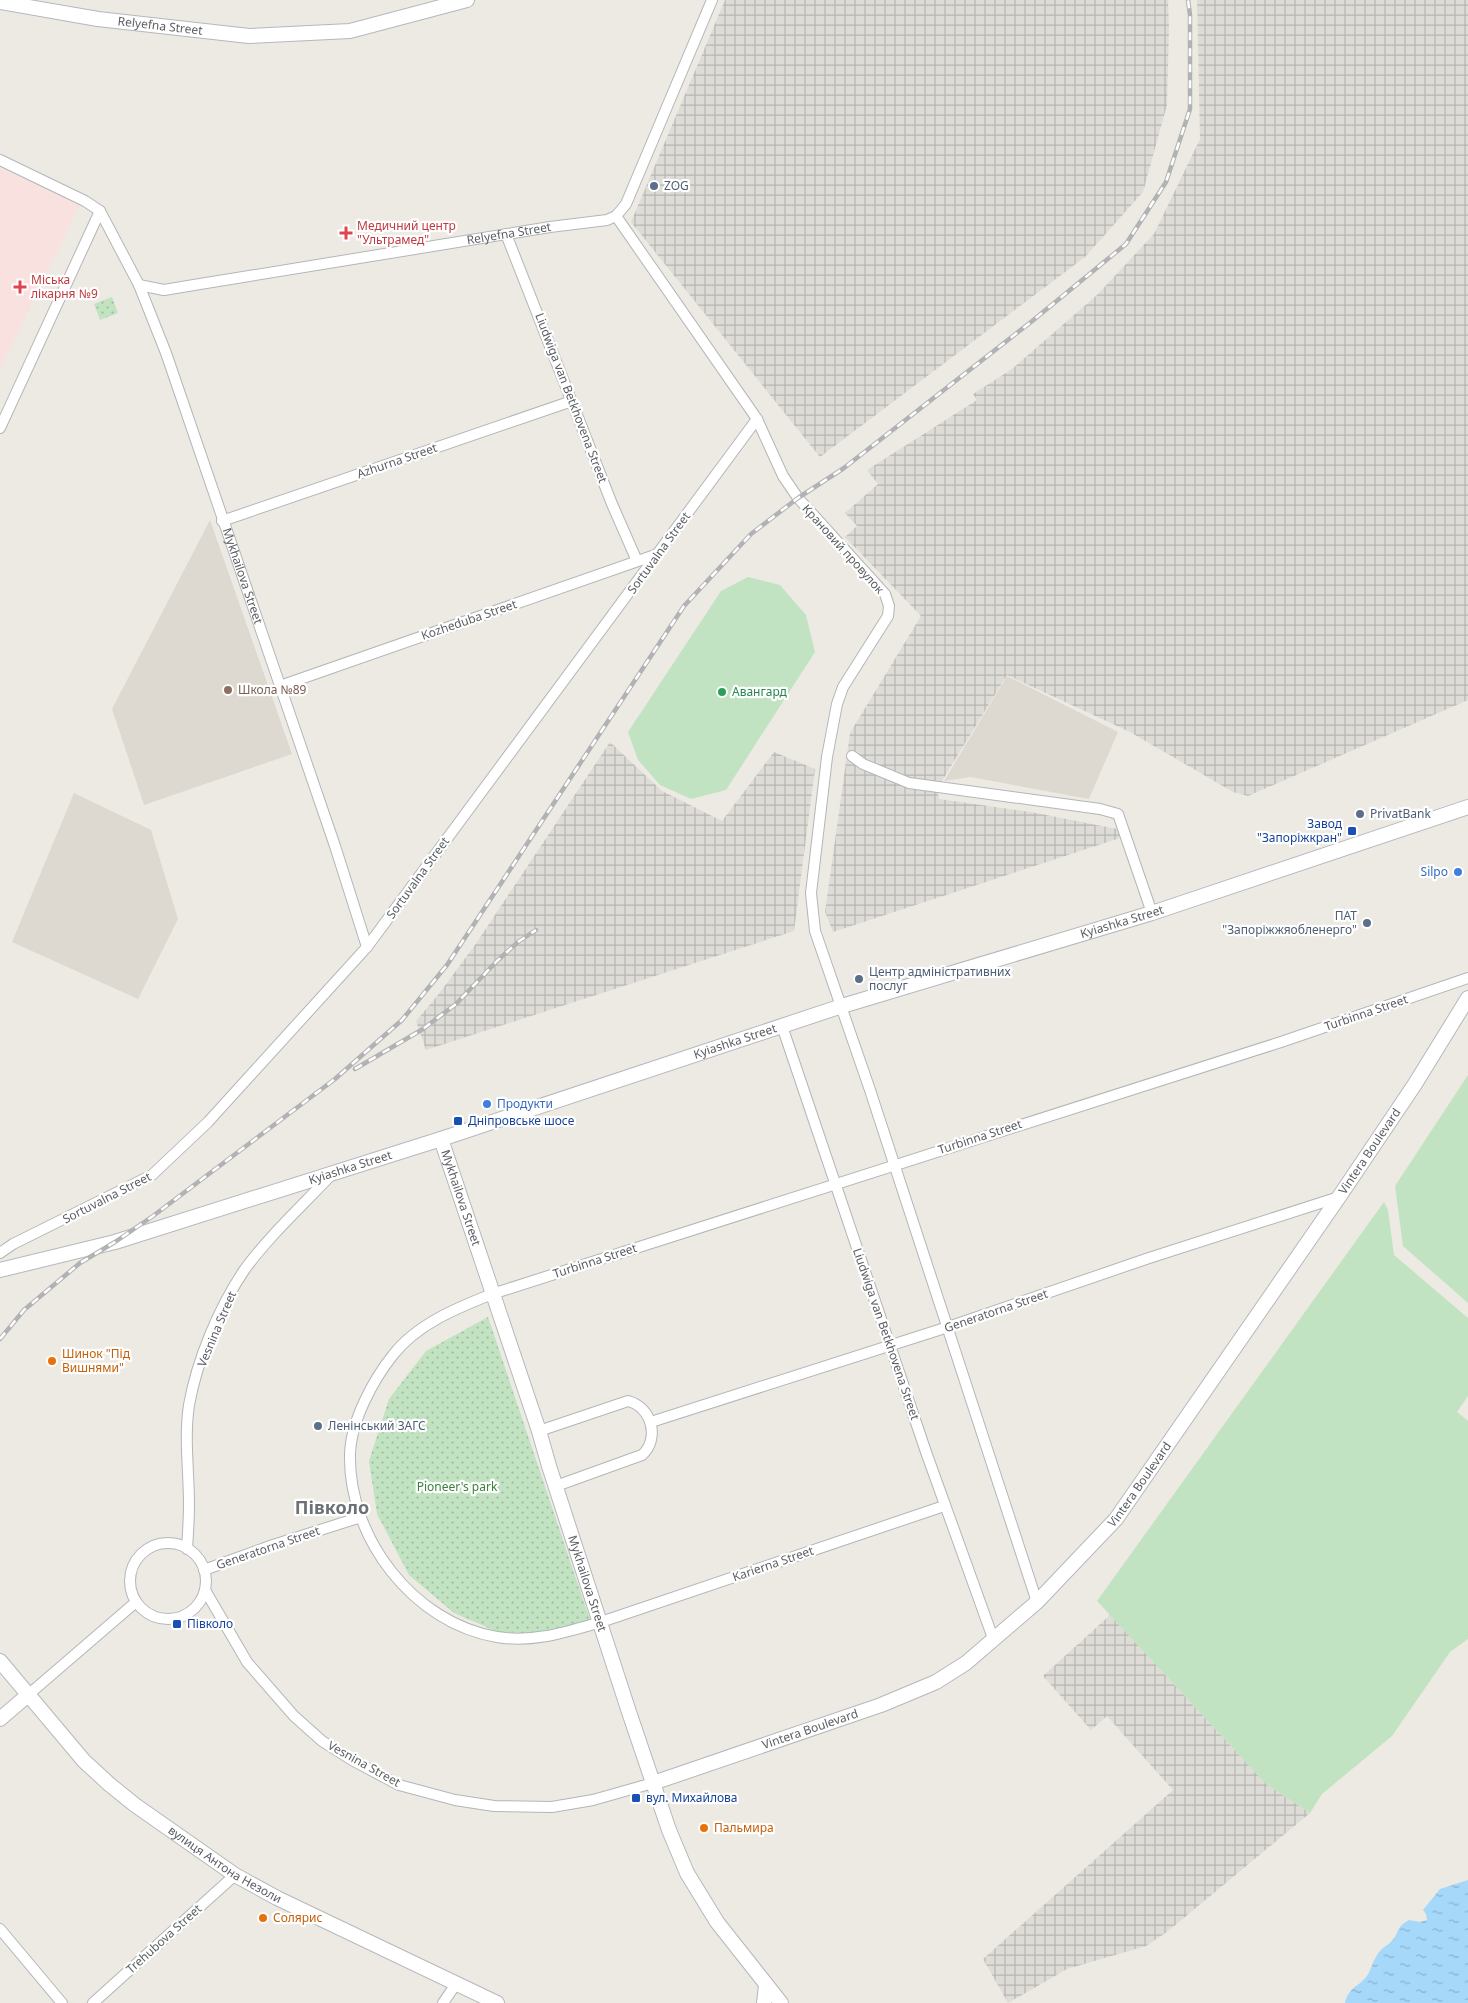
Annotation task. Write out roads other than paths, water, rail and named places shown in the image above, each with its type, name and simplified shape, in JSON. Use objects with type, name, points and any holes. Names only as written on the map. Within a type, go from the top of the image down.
[{"type":"street","name":"Relyefna Street","points":[[0,2],[98,19],[249,36],[350,31],[467,0]]},
{"type":"street","points":[[616,216],[626,204],[712,0]]},
{"type":"street","points":[[0,160],[85,201],[100,211],[0,428]]},
{"type":"street","name":"Mykhailova Street","points":[[100,211],[139,286],[166,353],[367,947]]},
{"type":"street","name":"Relyefna Street","points":[[139,286],[164,290],[506,234],[606,220],[616,216]]},
{"type":"street","name":"Крановий провулок","points":[[616,216],[757,419],[783,476],[798,498],[885,594],[889,606],[888,616],[843,687],[837,704],[827,757],[812,884],[811,893],[815,931],[842,1006]]},
{"type":"street","name":"Liudwiga van Betkhovena Street","points":[[506,234],[612,504],[637,561]]},
{"type":"street","name":"Azhurna Street","points":[[222,521],[572,400]]},
{"type":"street","name":"Sortuvalna Street","points":[[0,1253],[13,1244],[152,1175],[208,1122],[367,947],[757,419]]},
{"type":"street","name":"Kozheduba Street","points":[[280,686],[658,554]]},
{"type":"street","points":[[852,756],[863,764],[909,783],[1100,809],[1118,814],[1152,913]]},
{"type":"street","name":"Kyiashka Street","points":[[0,1270],[115,1242],[441,1139],[842,1006],[1152,913],[1468,806]]},
{"type":"street","name":"Turbinna Street","points":[[361,1517],[353,1491],[350,1453],[358,1418],[372,1384],[394,1353],[420,1330],[456,1308],[492,1294],[1281,1042],[1468,978]]},
{"type":"street","name":"Vintera Boulevard","points":[[653,1783],[881,1705],[927,1686],[966,1663],[994,1641],[1037,1602],[1116,1519],[1339,1197],[1415,1084],[1468,998]]},
{"type":"street","points":[[842,1006],[1037,1602]]},
{"type":"street","name":"Liudwiga van Betkhovena Street","points":[[782,1026],[944,1506],[994,1641]]},
{"type":"street","name":"Mykhailova Street","points":[[441,1139],[539,1431],[669,1830],[702,1899],[766,1986],[781,2003]]},
{"type":"street","name":"Vesnina Street","points":[[187,1549],[189,1406],[202,1358],[226,1301],[245,1269],[332,1173]]},
{"type":"street","name":"Generatorna Street","points":[[651,1422],[890,1346],[1149,1258],[1339,1197]]},
{"type":"street","points":[[539,1431],[628,1401],[636,1403],[651,1422],[652,1439],[649,1448],[642,1455],[556,1486]]},
{"type":"street","name":"Karierna Street","points":[[361,1517],[381,1557],[392,1574],[425,1604],[447,1619],[496,1637],[523,1638],[548,1637],[601,1622],[944,1506]]},
{"type":"street","name":"Generatorna Street","points":[[204,1570],[273,1545],[361,1517]]},
{"type":"street","points":[[204,1570],[199,1560],[187,1549],[171,1543],[159,1544],[148,1549],[139,1557],[132,1568],[130,1579],[131,1591],[136,1602],[152,1616],[162,1619],[174,1619],[184,1616],[194,1609],[201,1600],[205,1590]]},
{"type":"street","name":"Vesnina Street","points":[[204,1570],[205,1590],[247,1662],[294,1716],[322,1741],[398,1785],[455,1800],[494,1806],[552,1807],[593,1800],[653,1783]]},
{"type":"street","points":[[0,1719],[136,1602]]},
{"type":"street","name":"вулиця Антона Незоли","points":[[0,1661],[84,1761],[109,1784],[135,1805],[235,1875],[277,1898],[498,2003]]},
{"type":"street","name":"Trehubova Street","points":[[93,2003],[235,1875]]},
{"type":"street","points":[[0,1929],[62,2003]]},
{"type":"street","points":[[443,2003],[456,1984]]},
{"type":"street","points":[[764,2003],[766,1986]]},
{"type":"water","points":[[1468,1880],[1468,2003],[1345,2003],[1349,1993],[1364,1980],[1378,1954],[1392,1941],[1402,1925],[1409,1920],[1420,1922],[1427,1920],[1423,1910],[1440,1889]]},
{"type":"railway","points":[[0,1339],[24,1310],[80,1263],[153,1216],[335,1079],[402,1020],[447,965],[684,606],[751,534],[798,498],[844,468],[1031,322],[1126,244],[1166,182],[1190,109],[1190,15],[1188,0]]},
{"type":"railway","points":[[355,1069],[423,1029],[456,1004],[497,961],[518,942],[536,930]]},
{"type":"place","name":"ZOG","points":[[654,186]]},
{"type":"place","name":"Медичний центр \"Ультрамед\"","points":[[346,233]]},
{"type":"place","name":"Міська лікарня №9","points":[[20,287]]},
{"type":"place","name":"Школа №89","points":[[228,690]]},
{"type":"place","name":"Авангард","points":[[722,692]]},
{"type":"place","name":"PrivatBank","points":[[1360,814]]},
{"type":"place","name":"Завод \"Запоріжкран\"","points":[[1352,831]]},
{"type":"place","name":"Silpo","points":[[1458,872]]},
{"type":"place","name":"ПАТ \"Запоріжжяобленерго\"","points":[[1367,923]]},
{"type":"place","name":"Центр адміністративних послуг","points":[[859,979]]},
{"type":"place","name":"Продукти","points":[[487,1104]]},
{"type":"place","name":"Дніпровське шосе","points":[[458,1121]]},
{"type":"place","name":"Шинок \"Під Вишнями\"","points":[[52,1361]]},
{"type":"place","name":"Ленінський ЗАГС","points":[[318,1426]]},
{"type":"place","name":"Півколо","points":[[177,1624]]},
{"type":"place","name":"вул. Михайлова","points":[[636,1798]]},
{"type":"place","name":"Пальмира","points":[[704,1828]]},
{"type":"place","name":"Солярис","points":[[263,1918]]},
{"type":"district","name":"Півколо","points":[[332,1508]]},
{"type":"park label","name":"Pioneer's park","points":[[457,1487]]}]
